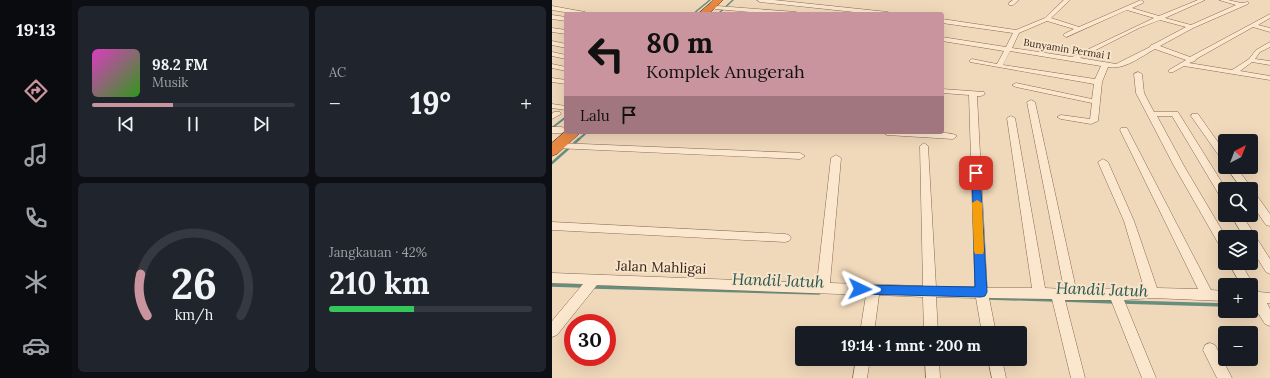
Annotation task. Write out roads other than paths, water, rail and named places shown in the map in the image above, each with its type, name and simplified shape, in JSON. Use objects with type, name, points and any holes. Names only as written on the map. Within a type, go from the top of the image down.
[{"type":"highway","points":[[715,7],[726,0]]},
{"type":"street","points":[[760,0],[870,12]]},
{"type":"street","points":[[944,21],[1020,31],[1047,19],[1067,0]]},
{"type":"street","points":[[1072,60],[1158,17],[1202,0]]},
{"type":"street","name":"Bunyamin Permai 1","points":[[944,39],[1105,65],[1120,65],[1191,27],[1244,4],[1222,0]]},
{"type":"street","points":[[1066,35],[1140,2]]},
{"type":"street","points":[[715,7],[773,12]]},
{"type":"street","points":[[552,8],[574,12]]},
{"type":"street","points":[[1126,8],[1191,27]]},
{"type":"street","points":[[1171,71],[1190,58],[1270,16]]},
{"type":"street","points":[[552,17],[564,19]]},
{"type":"street","points":[[1047,19],[1080,29]]},
{"type":"street","points":[[947,27],[951,22]]},
{"type":"street","points":[[1252,25],[1270,30]]},
{"type":"street","points":[[552,30],[564,32]]},
{"type":"street","points":[[999,66],[1020,31]]},
{"type":"street","points":[[552,43],[564,46]]},
{"type":"street","points":[[1153,46],[1231,71],[1250,60],[1256,53],[1270,44]]},
{"type":"street","points":[[552,54],[564,57]]},
{"type":"street","points":[[1250,60],[1270,64]]},
{"type":"street","points":[[972,61],[1098,82]]},
{"type":"street","points":[[1181,64],[1270,78]]},
{"type":"street","points":[[1061,117],[1092,122],[1094,121],[1098,82],[1105,65]]},
{"type":"street","points":[[552,66],[564,69]]},
{"type":"street","points":[[1138,74],[1140,93],[1179,166],[1218,233]]},
{"type":"street","points":[[552,80],[564,82]]},
{"type":"street","points":[[1016,85],[1096,102]]},
{"type":"street","points":[[944,91],[977,94],[982,296],[988,326]]},
{"type":"street","points":[[1031,102],[1072,294]]},
{"type":"street","points":[[552,106],[564,108]]},
{"type":"street","points":[[1152,114],[1175,114],[1218,185]]},
{"type":"street","points":[[1195,116],[1218,148]]},
{"type":"street","points":[[1011,118],[1040,293]]},
{"type":"street","points":[[1124,130],[1206,295]]},
{"type":"street","points":[[920,134],[953,136]]},
{"type":"street","points":[[561,138],[800,156]]},
{"type":"street","points":[[924,146],[931,326]]},
{"type":"street","points":[[823,288],[836,158]]},
{"type":"street","points":[[1103,162],[1129,222],[1152,293]]},
{"type":"street","points":[[1258,205],[1270,222]]},
{"type":"street","points":[[552,226],[785,238]]},
{"type":"street","points":[[1258,250],[1270,269]]},
{"type":"street","name":"Jalan Mahligai","points":[[552,278],[823,288],[872,293],[930,295],[982,296],[1040,293],[1058,298],[1072,294],[1117,299],[1152,293],[1218,296]]},
{"type":"street","points":[[552,331],[594,280]]},
{"type":"street","points":[[868,326],[872,293]]},
{"type":"street","points":[[1258,296],[1270,299]]},
{"type":"street","points":[[1058,298],[1078,378]]},
{"type":"street","points":[[1117,299],[1149,378]]},
{"type":"street","points":[[1258,302],[1270,320]]},
{"type":"street","points":[[1210,350],[1226,378]]},
{"type":"street","points":[[860,378],[862,366]]},
{"type":"street","points":[[932,366],[933,378]]},
{"type":"street","points":[[996,366],[999,378]]},
{"type":"waterway","points":[[695,12],[710,0]]},
{"type":"waterway","points":[[720,12],[733,0]]},
{"type":"waterway","points":[[552,128],[564,119]]},
{"type":"waterway","points":[[578,140],[585,134]]},
{"type":"waterway","points":[[552,163],[579,139]]},
{"type":"waterway","name":"Handil Jatuh","points":[[552,285],[582,286]]},
{"type":"waterway","name":"Handil Jatuh","points":[[594,287],[819,293]]},
{"type":"waterway","name":"Handil Jatuh","points":[[988,298],[1055,300]]},
{"type":"waterway","name":"Handil Jatuh","points":[[1062,300],[1115,302]]},
{"type":"waterway","name":"Handil Jatuh","points":[[1122,302],[1218,305]]}]
